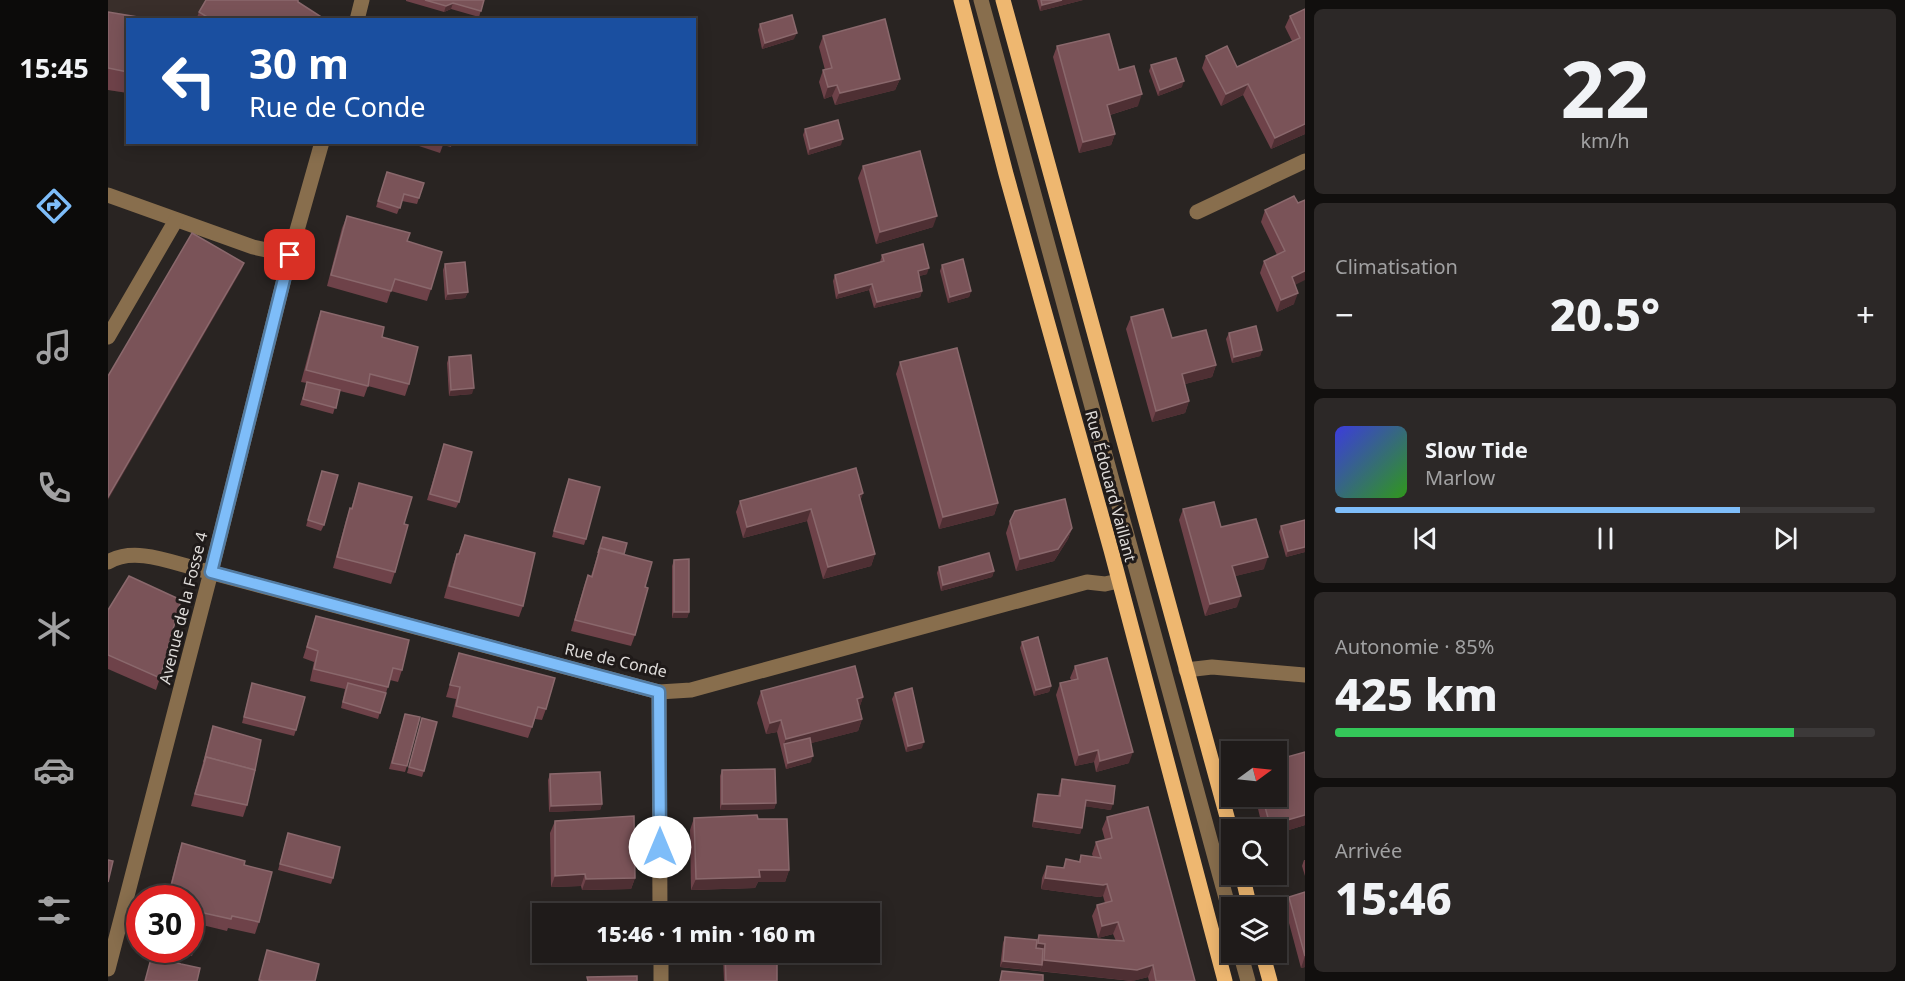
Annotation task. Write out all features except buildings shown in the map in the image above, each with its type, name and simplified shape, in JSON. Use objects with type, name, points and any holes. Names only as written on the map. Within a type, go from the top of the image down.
[{"type":"main road","name":"Rue Édouard Vaillant","points":[[961,0],[1225,981]]},
{"type":"main road","name":"Rue Édouard Vaillant","points":[[1003,0],[1228,819]]},
{"type":"main road","points":[[1265,963],[1270,981]]},
{"type":"street","points":[[358,18],[362,0]]},
{"type":"street","points":[[981,0],[1226,897]]},
{"type":"street","name":"Avenue de la Fosse 4","points":[[108,969],[290,255],[321,144]]},
{"type":"street","points":[[1197,213],[1305,161]]},
{"type":"street","points":[[108,195],[253,247],[290,255]]},
{"type":"street","points":[[108,337],[176,220]]},
{"type":"street","name":"Rue de Conde","points":[[108,562],[119,555],[139,555],[211,572],[659,692],[691,690],[1087,582],[1105,584],[1118,581]]},
{"type":"street","points":[[1186,670],[1212,667],[1305,675]]},
{"type":"street","points":[[659,692],[660,903]]},
{"type":"street","points":[[661,963],[661,981]]},
{"type":"street","points":[[1243,963],[1248,981]]},
{"type":"shaded area","points":[[108,0],[268,0],[300,18],[126,18],[126,93],[108,90]]},
{"type":"route","points":[[290,255],[211,572],[659,692],[660,847]]}]
